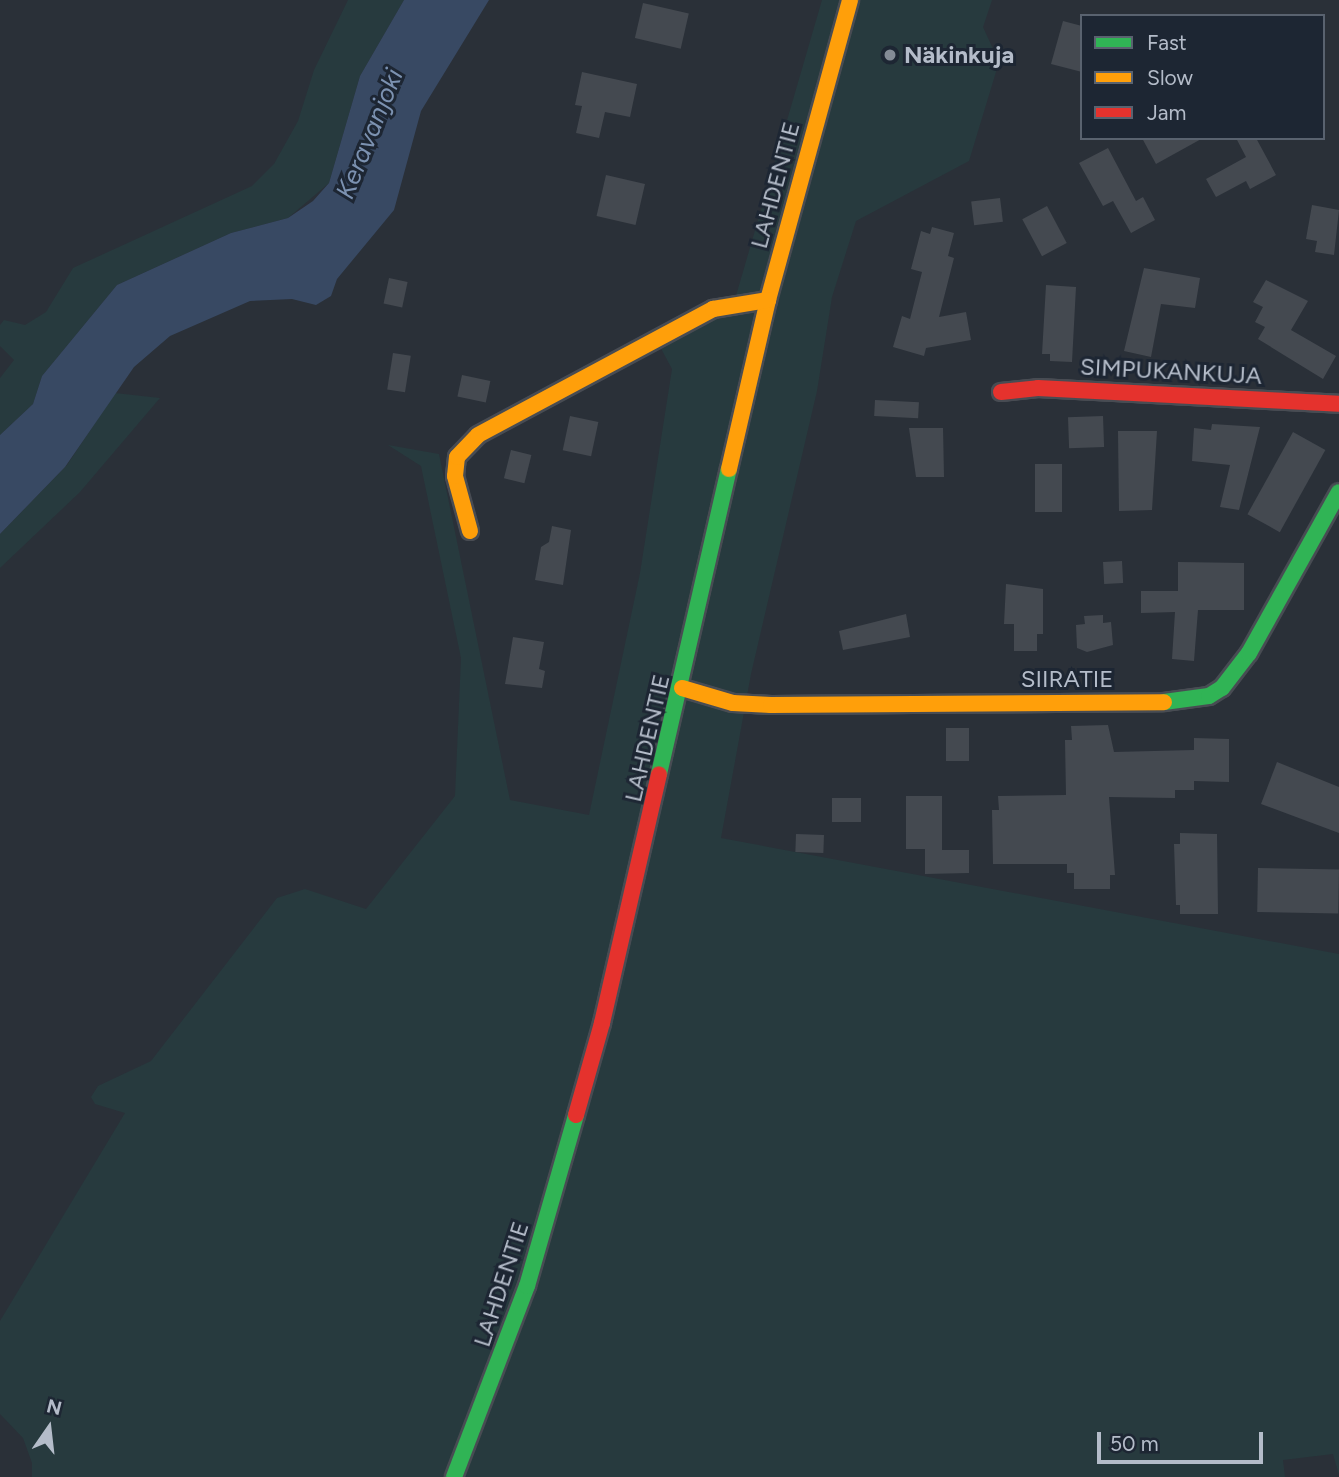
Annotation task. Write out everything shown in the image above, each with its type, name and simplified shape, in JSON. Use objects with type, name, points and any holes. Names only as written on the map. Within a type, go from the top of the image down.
[{"type":"street","name":"LAHDENTIE","points":[[454,1477],[510,1335],[566,1156],[682,688],[768,300],[850,0]]},
{"type":"street","points":[[470,531],[455,476],[457,457],[478,435],[713,309],[768,300]]},
{"type":"street","name":"SIMPUKANKUJA","points":[[1001,392],[1038,388],[1339,404]]},
{"type":"street","name":"SIIRATIE","points":[[682,688],[733,703],[771,705],[1168,702],[1209,696],[1222,688],[1249,653],[1339,492]]},
{"type":"green space","points":[[348,0],[404,0],[360,76],[329,183],[288,218],[231,233],[117,285],[42,376],[33,404],[0,435],[0,378],[14,360],[0,346],[0,325],[4,320],[25,325],[46,312],[73,268],[252,186],[274,164],[298,121],[314,70]]},
{"type":"green space","points":[[822,0],[992,0],[983,27],[999,62],[969,161],[856,221],[832,297],[817,391],[751,674],[721,838],[1339,954],[1339,1475],[1333,1454],[1283,1460],[1285,1477],[32,1477],[32,1463],[23,1438],[0,1414],[0,1321],[125,1113],[95,1104],[91,1097],[98,1086],[151,1061],[277,898],[305,889],[366,909],[455,796],[461,658],[421,466],[388,445],[439,454],[510,800],[589,815],[640,573],[672,369],[658,343],[733,306]]},
{"type":"green space","points":[[115,393],[160,398],[80,492],[0,568],[0,534],[67,465]]},
{"type":"water","name":"Keravanjoki","points":[[404,0],[489,0],[421,111],[394,210],[337,279],[331,296],[316,305],[292,299],[250,301],[170,336],[134,367],[65,467],[0,534],[0,435],[33,404],[42,376],[117,285],[231,233],[288,218],[313,201],[329,183],[360,76]]},
{"type":"building","points":[[643,3],[689,14],[681,49],[635,38]]},
{"type":"building","points":[[1063,21],[1080,25],[1080,71],[1051,64]]},
{"type":"building","points":[[582,72],[637,84],[630,117],[605,112],[599,138],[576,133],[582,106],[575,105]]},
{"type":"building","points":[[1143,140],[1199,140],[1156,164]]},
{"type":"building","points":[[1237,140],[1257,140],[1276,175],[1250,189],[1246,181],[1216,197],[1206,179],[1246,157]]},
{"type":"building","points":[[1108,148],[1136,201],[1143,197],[1155,220],[1131,233],[1113,201],[1103,206],[1079,163]]},
{"type":"building","points":[[606,175],[645,184],[636,225],[597,216]]},
{"type":"building","points":[[1000,198],[1003,222],[974,225],[971,202]]},
{"type":"building","points":[[1312,205],[1339,210],[1334,255],[1315,252],[1317,241],[1306,239]]},
{"type":"building","points":[[1047,206],[1067,243],[1042,256],[1022,219]]},
{"type":"building","points":[[932,227],[954,233],[948,256],[954,258],[939,317],[966,312],[971,340],[926,348],[924,356],[893,347],[902,316],[910,319],[922,272],[911,269],[921,231],[930,234]]},
{"type":"building","points":[[1144,268],[1200,278],[1195,308],[1161,304],[1151,357],[1124,351]]},
{"type":"building","points":[[389,278],[408,282],[402,307],[384,303]]},
{"type":"building","points":[[1266,280],[1308,301],[1291,330],[1336,356],[1323,379],[1258,339],[1265,327],[1255,322],[1263,307],[1253,302]]},
{"type":"building","points":[[1046,285],[1076,287],[1072,362],[1050,361],[1050,354],[1042,354]]},
{"type":"building","points":[[393,353],[411,356],[405,392],[387,390]]},
{"type":"building","points":[[462,375],[490,381],[486,403],[457,397]]},
{"type":"building","points":[[875,400],[919,402],[918,418],[874,416]]},
{"type":"building","points":[[570,416],[598,422],[591,456],[563,450]]},
{"type":"building","points":[[1103,416],[1104,447],[1069,448],[1068,417]]},
{"type":"building","points":[[1212,424],[1260,427],[1239,510],[1220,507],[1230,465],[1192,461],[1194,428],[1211,430]]},
{"type":"building","points":[[909,428],[943,428],[944,477],[916,477]]},
{"type":"building","points":[[1118,431],[1157,431],[1152,510],[1119,511]]},
{"type":"building","points":[[1293,432],[1325,450],[1280,532],[1247,514]]},
{"type":"building","points":[[511,450],[531,455],[524,483],[504,478]]},
{"type":"building","points":[[1035,464],[1062,464],[1062,512],[1035,512]]},
{"type":"building","points":[[552,526],[571,530],[563,585],[535,580],[541,547],[549,542]]},
{"type":"building","points":[[1122,561],[1123,583],[1104,584],[1103,562]]},
{"type":"building","points":[[1178,562],[1244,563],[1244,610],[1198,610],[1194,661],[1172,659],[1175,612],[1141,613],[1141,591],[1178,591]]},
{"type":"building","points":[[1006,584],[1043,589],[1043,634],[1037,634],[1037,651],[1014,651],[1014,624],[1004,624]]},
{"type":"building","points":[[906,614],[910,637],[843,650],[839,631]]},
{"type":"building","points":[[1103,615],[1103,623],[1111,622],[1113,645],[1087,652],[1077,648],[1076,625],[1085,624],[1084,616]]},
{"type":"building","points":[[513,637],[544,642],[539,669],[545,671],[542,688],[505,684]]},
{"type":"building","points":[[1108,725],[1114,752],[1194,750],[1194,738],[1229,739],[1229,782],[1194,781],[1194,790],[1175,790],[1175,798],[1109,797],[1115,875],[1110,875],[1110,889],[1074,889],[1074,873],[1067,873],[1067,864],[993,864],[992,810],[999,810],[998,796],[1066,795],[1065,740],[1072,740],[1071,726]]},
{"type":"building","points":[[946,728],[969,728],[969,761],[946,761]]},
{"type":"building","points":[[1277,762],[1339,787],[1339,833],[1261,804]]},
{"type":"building","points":[[906,796],[942,796],[942,850],[969,850],[969,873],[925,874],[925,849],[906,849]]},
{"type":"building","points":[[832,798],[861,798],[861,822],[832,822]]},
{"type":"building","points":[[1180,833],[1217,834],[1218,914],[1180,914],[1180,905],[1176,905],[1174,844],[1180,844]]},
{"type":"building","points":[[796,834],[824,835],[823,853],[795,852]]},
{"type":"building","points":[[1258,868],[1339,869],[1338,913],[1257,912]]},
{"type":"traffic: fast","points":[[659,774],[729,469]]},
{"type":"traffic: fast","points":[[1164,702],[1209,696],[1222,688],[1249,653],[1339,492]]},
{"type":"traffic: fast","points":[[454,1477],[527,1286],[576,1115]]},
{"type":"traffic: slow","points":[[729,469],[768,300],[850,0]]},
{"type":"traffic: slow","points":[[470,531],[455,476],[457,457],[478,435],[713,309],[768,300]]},
{"type":"traffic: slow","points":[[682,688],[733,703],[771,705],[1164,702]]},
{"type":"traffic: jam","points":[[1001,392],[1038,388],[1339,404]]},
{"type":"traffic: jam","points":[[576,1115],[602,1023],[659,774]]},
{"type":"place","name":"Näkinkuja","points":[[890,55]]}]
